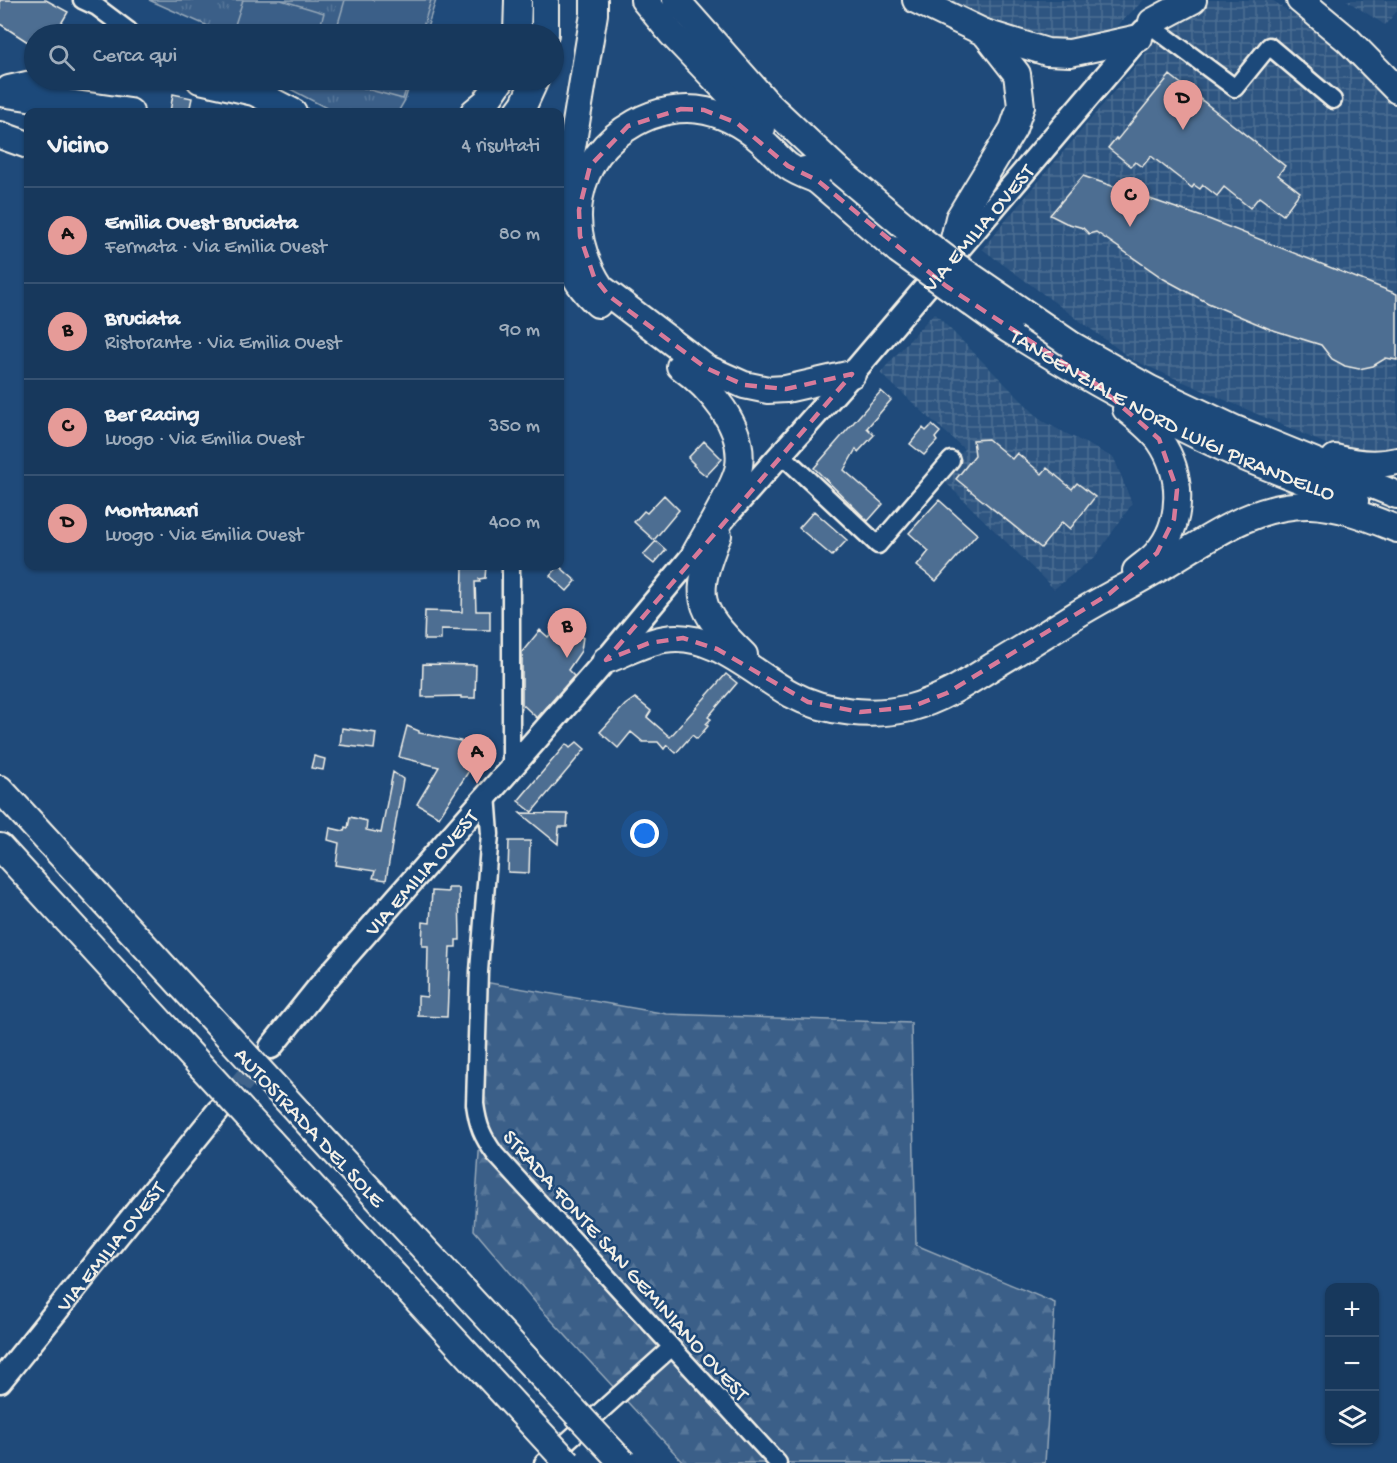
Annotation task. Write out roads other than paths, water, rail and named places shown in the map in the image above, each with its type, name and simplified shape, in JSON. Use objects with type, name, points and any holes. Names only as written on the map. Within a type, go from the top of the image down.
[{"type":"highway","points":[[517,24],[518,0]]},
{"type":"highway","points":[[545,0],[545,24]]},
{"type":"highway","points":[[564,196],[594,14],[594,0]]},
{"type":"highway","name":"TANGENZIALE NORD LUIGI PIRANDELLO","points":[[644,0],[722,88],[826,179],[919,238],[956,266],[1064,352],[1096,384],[1229,450],[1397,518]]},
{"type":"highway","name":"TANGENZIALE NORD LUIGI PIRANDELLO","points":[[675,0],[768,104],[826,179]]},
{"type":"highway","points":[[916,0],[985,33],[1047,52],[1070,53],[1147,28],[1193,0]]},
{"type":"highway","points":[[1300,0],[1348,40],[1397,90]]},
{"type":"highway","points":[[949,260],[959,218],[1013,129],[1021,106],[1017,74],[985,33]]},
{"type":"highway","points":[[0,92],[24,86]]},
{"type":"highway","points":[[252,90],[286,108]]},
{"type":"highway","points":[[479,108],[494,90]]},
{"type":"highway","points":[[521,108],[530,90]]},
{"type":"highway","points":[[0,92],[104,108]]},
{"type":"highway","points":[[826,179],[788,166],[766,144],[725,117],[704,110],[681,109],[657,113],[628,126],[596,155],[582,187],[579,210],[580,236],[591,270],[601,288],[706,368],[744,385],[768,390],[786,389],[852,374]]},
{"type":"highway","points":[[0,135],[24,144]]},
{"type":"highway","points":[[564,246],[571,271],[589,296],[689,372],[717,401],[732,424],[738,444],[739,466],[731,487],[695,554]]},
{"type":"highway","name":"TANGENZIALE NORD LUIGI PIRANDELLO","points":[[1064,352],[1150,388],[1235,429],[1397,495]]},
{"type":"highway","points":[[1096,384],[1159,439],[1169,456],[1178,490],[1174,519],[1157,553],[1109,594]]},
{"type":"highway","points":[[1235,429],[1285,438],[1356,464],[1383,465],[1397,461]]},
{"type":"highway","points":[[606,660],[666,638],[700,641],[808,702],[843,710],[878,712],[911,707],[948,693],[1109,594],[1161,567],[1231,524],[1262,512],[1311,505],[1336,508],[1397,529]]},
{"type":"highway","points":[[725,517],[703,576],[703,600],[710,618],[722,634],[775,684]]},
{"type":"highway","name":"AUTOSTRADA DEL SOLE","points":[[0,789],[623,1463]]},
{"type":"highway","name":"AUTOSTRADA DEL SOLE","points":[[0,846],[568,1463]]},
{"type":"main road","name":"VIA EMILIA OVEST","points":[[271,1047],[318,987],[606,660],[725,517],[852,374],[1170,0]]},
{"type":"main road","name":"VIA EMILIA OVEST","points":[[0,1381],[218,1111]]},
{"type":"street","points":[[82,0],[97,7],[119,24]]},
{"type":"street","points":[[1147,28],[1234,88],[1269,46],[1333,100]]},
{"type":"street","points":[[780,453],[878,545],[951,460]]},
{"type":"street","points":[[511,570],[511,766]]},
{"type":"street","name":"STRADA FONTE SAN GEMINIANO OVEST","points":[[487,794],[490,834],[478,971],[475,1104],[483,1138],[671,1348],[778,1463]]},
{"type":"street","points":[[543,1463],[671,1348]]},
{"type":"tunnel","points":[[219,1110],[267,1052]]},
{"type":"place","name":"Montanari","points":[[1183,130]]},
{"type":"place","name":"Ber Racing","points":[[1130,227]]},
{"type":"place","name":"Bruciata","points":[[567,658]]},
{"type":"place","name":"Emilia Ovest Bruciata","points":[[477,784]]}]
